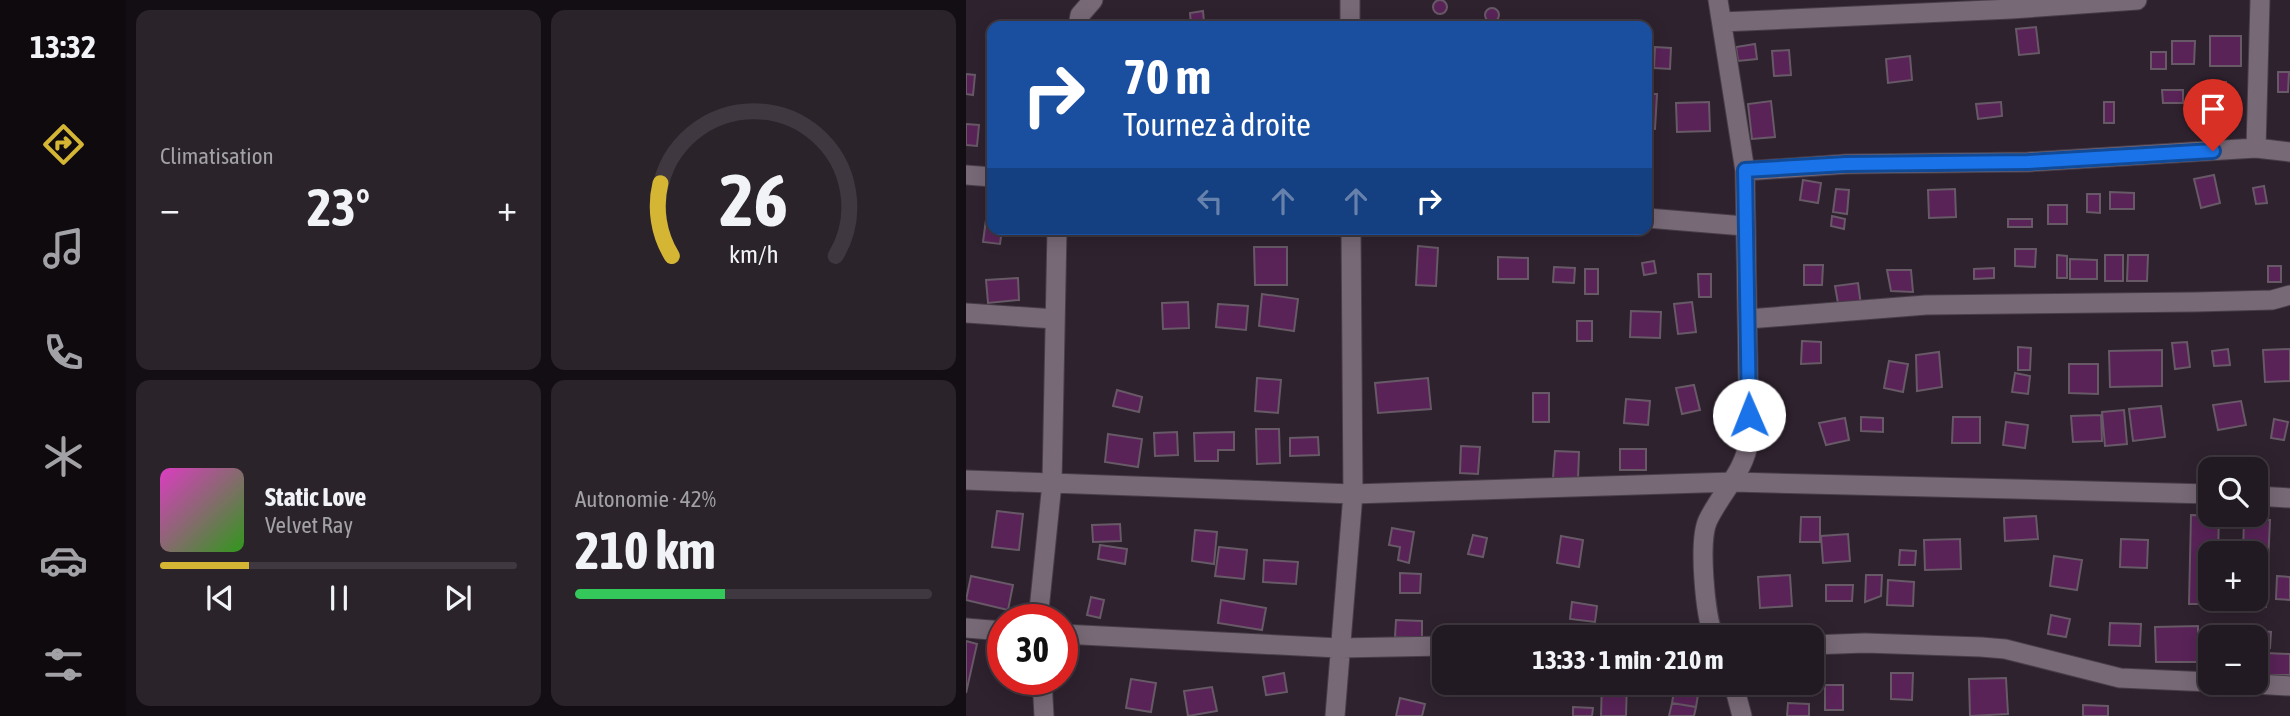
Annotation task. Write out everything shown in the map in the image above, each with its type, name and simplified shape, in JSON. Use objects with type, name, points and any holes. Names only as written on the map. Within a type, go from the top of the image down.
[{"type":"street","points":[[1079,21],[1080,15],[1093,0]]},
{"type":"street","points":[[1350,0],[1350,21]]},
{"type":"street","points":[[1709,625],[1704,532],[1707,520],[1744,464],[1749,439],[1745,170],[1718,0]]},
{"type":"street","points":[[1721,22],[2011,9],[2137,0]]},
{"type":"street","points":[[2256,148],[2260,0]]},
{"type":"street","points":[[1745,170],[1846,164],[2028,162],[2256,148],[2290,152]]},
{"type":"street","points":[[966,175],[987,177]]},
{"type":"street","points":[[1652,218],[1744,226]]},
{"type":"street","points":[[1040,604],[1052,483],[1057,235]]},
{"type":"street","points":[[1335,716],[1353,494],[1351,235]]},
{"type":"street","points":[[1748,319],[1926,305],[2272,300],[2290,295]]},
{"type":"street","points":[[966,313],[1055,319]]},
{"type":"street","points":[[966,480],[1353,494],[1733,482],[2198,494]]},
{"type":"street","points":[[2268,497],[2290,498]]},
{"type":"street","points":[[966,628],[987,630]]},
{"type":"street","points":[[1078,635],[1339,648],[1432,646]]},
{"type":"street","points":[[1824,645],[1865,643],[2005,649],[2120,678],[2198,681]]},
{"type":"street","points":[[2268,685],[2290,686]]},
{"type":"street","points":[[1043,695],[1044,716]]},
{"type":"street","points":[[1736,695],[1742,716]]},
{"type":"building","points":[[1437,0],[1443,0],[1447,7],[1443,14],[1437,14],[1433,10],[1433,4]]},
{"type":"building","points":[[1489,8],[1495,8],[1499,12],[1496,21],[1488,21],[1485,18],[1485,12]]},
{"type":"building","points":[[1203,11],[1204,21],[1191,21],[1190,13]]},
{"type":"building","points":[[2036,27],[2039,53],[2019,55],[2016,29]]},
{"type":"building","points":[[2210,36],[2241,36],[2241,66],[2210,66]]},
{"type":"building","points":[[2172,41],[2195,41],[2194,64],[2172,64]]},
{"type":"building","points":[[1755,44],[1757,59],[1738,61],[1736,47]]},
{"type":"building","points":[[1655,47],[1671,48],[1670,69],[1654,68]]},
{"type":"building","points":[[1789,50],[1791,75],[1774,76],[1772,51]]},
{"type":"building","points":[[2151,52],[2166,52],[2166,69],[2151,69]]},
{"type":"building","points":[[1910,56],[1912,80],[1888,83],[1886,59]]},
{"type":"building","points":[[2278,72],[2289,72],[2288,92],[2278,92]]},
{"type":"building","points":[[966,74],[975,75],[973,95],[966,94]]},
{"type":"building","points":[[2204,82],[2226,82],[2226,97],[2204,97]]},
{"type":"building","points":[[2162,90],[2183,90],[2183,103],[2163,103]]},
{"type":"building","points":[[1652,94],[1657,94],[1655,129],[1652,129]]},
{"type":"building","points":[[1771,101],[1775,137],[1752,139],[1748,104]]},
{"type":"building","points":[[1709,102],[1710,131],[1677,132],[1676,103]]},
{"type":"building","points":[[2001,102],[2002,116],[1978,119],[1976,104]]},
{"type":"building","points":[[2104,102],[2114,102],[2114,123],[2104,123]]},
{"type":"building","points":[[966,124],[979,125],[977,146],[966,145]]},
{"type":"building","points":[[2214,175],[2220,203],[2201,208],[2194,179]]},
{"type":"building","points":[[1803,180],[1821,183],[1818,203],[1800,200]]},
{"type":"building","points":[[2264,186],[2267,203],[2256,204],[2253,188]]},
{"type":"building","points":[[1836,189],[1849,190],[1847,214],[1833,212]]},
{"type":"building","points":[[1955,189],[1956,217],[1929,218],[1928,190]]},
{"type":"building","points":[[2110,192],[2134,193],[2134,209],[2110,209]]},
{"type":"building","points":[[2087,194],[2100,194],[2100,213],[2087,212]]},
{"type":"building","points":[[2048,205],[2067,205],[2067,224],[2048,224]]},
{"type":"building","points":[[987,212],[987,235],[1001,235],[1000,244],[983,242]]},
{"type":"building","points":[[1832,216],[1845,219],[1844,229],[1831,226]]},
{"type":"building","points":[[2008,219],[2032,219],[2032,227],[2008,227]]},
{"type":"building","points":[[1418,246],[1438,248],[1436,286],[1416,285]]},
{"type":"building","points":[[1254,247],[1287,247],[1287,285],[1255,285]]},
{"type":"building","points":[[2015,249],[2036,249],[2035,267],[2015,266]]},
{"type":"building","points":[[2057,255],[2067,256],[2067,278],[2057,278]]},
{"type":"building","points":[[2105,255],[2123,255],[2123,281],[2105,281]]},
{"type":"building","points":[[2128,255],[2148,255],[2147,281],[2127,281]]},
{"type":"building","points":[[1498,257],[1528,258],[1528,279],[1498,279]]},
{"type":"building","points":[[2070,259],[2097,260],[2097,279],[2070,279]]},
{"type":"building","points":[[1654,261],[1656,273],[1644,275],[1642,263]]},
{"type":"building","points":[[1804,265],[1823,265],[1822,285],[1804,285]]},
{"type":"building","points":[[2268,266],[2281,266],[2281,282],[2268,282]]},
{"type":"building","points":[[1554,267],[1575,268],[1574,283],[1553,282]]},
{"type":"building","points":[[1994,268],[1994,278],[1974,279],[1974,269]]},
{"type":"building","points":[[1585,269],[1598,269],[1598,294],[1585,294]]},
{"type":"building","points":[[1887,270],[1911,270],[1913,292],[1891,291]]},
{"type":"building","points":[[1698,274],[1711,274],[1711,297],[1699,297]]},
{"type":"building","points":[[1018,278],[1019,300],[988,303],[986,280]]},
{"type":"building","points":[[1858,283],[1861,305],[1839,309],[1835,286]]},
{"type":"building","points":[[1262,294],[1298,299],[1294,331],[1259,326]]},
{"type":"building","points":[[1188,302],[1189,328],[1163,329],[1162,303]]},
{"type":"building","points":[[1692,302],[1696,332],[1678,334],[1674,304]]},
{"type":"building","points":[[1218,304],[1248,306],[1246,330],[1216,327]]},
{"type":"building","points":[[1631,311],[1661,312],[1660,338],[1630,337]]},
{"type":"building","points":[[1577,321],[1592,321],[1592,341],[1577,341]]},
{"type":"building","points":[[1802,341],[1821,342],[1821,363],[1801,364]]},
{"type":"building","points":[[2187,342],[2190,367],[2175,369],[2172,343]]},
{"type":"building","points":[[2018,347],[2031,348],[2030,370],[2018,370]]},
{"type":"building","points":[[2228,349],[2230,365],[2214,366],[2212,351]]},
{"type":"building","points":[[2290,349],[2290,381],[2265,382],[2263,350]]},
{"type":"building","points":[[2162,350],[2162,386],[2110,387],[2109,351]]},
{"type":"building","points":[[1939,352],[1942,387],[1917,391],[1916,355]]},
{"type":"building","points":[[1889,361],[1908,364],[1903,392],[1884,388]]},
{"type":"building","points":[[2069,364],[2098,364],[2098,394],[2069,393]]},
{"type":"building","points":[[2015,373],[2030,376],[2028,394],[2012,392]]},
{"type":"building","points":[[1257,378],[1281,380],[1278,413],[1255,411]]},
{"type":"building","points":[[1428,378],[1431,409],[1378,413],[1375,383]]},
{"type":"building","points":[[1694,385],[1700,410],[1682,414],[1676,388]]},
{"type":"building","points":[[1117,390],[1142,397],[1139,412],[1113,406]]},
{"type":"building","points":[[1533,393],[1549,393],[1549,422],[1533,422]]},
{"type":"building","points":[[1626,399],[1650,401],[1648,425],[1624,423]]},
{"type":"building","points":[[2241,401],[2246,425],[2218,430],[2213,405]]},
{"type":"building","points":[[2161,406],[2165,437],[2133,441],[2129,409]]},
{"type":"building","points":[[2124,410],[2127,444],[2105,446],[2102,412]]},
{"type":"building","points":[[2101,415],[2102,441],[2073,442],[2071,416]]},
{"type":"building","points":[[1861,417],[1883,418],[1883,432],[1861,431]]},
{"type":"building","points":[[1953,417],[1980,417],[1980,443],[1952,443]]},
{"type":"building","points":[[1845,418],[1849,440],[1826,445],[1819,423]]},
{"type":"building","points":[[2274,419],[2288,422],[2284,440],[2271,438]]},
{"type":"building","points":[[2006,422],[2028,425],[2025,448],[2003,445]]},
{"type":"building","points":[[1256,429],[1279,429],[1280,463],[1257,464]]},
{"type":"building","points":[[1177,432],[1178,455],[1155,456],[1154,433]]},
{"type":"building","points":[[1234,432],[1234,450],[1218,450],[1218,461],[1195,461],[1194,433]]},
{"type":"building","points":[[1108,434],[1142,439],[1138,467],[1105,462]]},
{"type":"building","points":[[1318,437],[1319,455],[1290,456],[1290,438]]},
{"type":"building","points":[[1461,446],[1480,447],[1478,474],[1460,473]]},
{"type":"building","points":[[1620,449],[1646,449],[1646,470],[1620,470]]},
{"type":"building","points":[[1555,451],[1579,452],[1578,479],[1553,478]]},
{"type":"building","points":[[997,511],[1023,514],[1019,550],[992,547]]},
{"type":"building","points":[[2191,515],[2198,515],[2198,527],[2219,527],[2218,541],[2198,541],[2198,604],[2189,604]]},
{"type":"building","points":[[2036,516],[2038,539],[2005,541],[2004,518]]},
{"type":"building","points":[[1801,517],[1820,517],[1820,542],[1800,542]]},
{"type":"building","points":[[2270,520],[2268,564],[2268,541],[2243,541],[2244,527],[2268,527]]},
{"type":"building","points":[[1120,524],[1121,541],[1093,542],[1092,525]]},
{"type":"building","points":[[1392,528],[1414,532],[1409,563],[1398,560],[1400,547],[1389,545]]},
{"type":"building","points":[[1195,530],[1217,532],[1214,564],[1192,561]]},
{"type":"building","points":[[1848,534],[1850,561],[1823,563],[1821,536]]},
{"type":"building","points":[[1473,535],[1487,538],[1483,557],[1468,554]]},
{"type":"building","points":[[1561,536],[1583,540],[1579,567],[1557,563]]},
{"type":"building","points":[[1960,539],[1961,569],[1925,570],[1924,540]]},
{"type":"building","points":[[2121,539],[2148,540],[2147,568],[2120,567]]},
{"type":"building","points":[[1100,545],[1127,549],[1125,564],[1098,559]]},
{"type":"building","points":[[1219,547],[1247,550],[1244,579],[1215,576]]},
{"type":"building","points":[[1900,550],[1916,551],[1915,565],[1899,565]]},
{"type":"building","points":[[2054,556],[2082,560],[2077,590],[2050,586]]},
{"type":"building","points":[[1264,560],[1298,562],[1296,584],[1263,582]]},
{"type":"building","points":[[1400,573],[1421,574],[1420,593],[1400,593]]},
{"type":"building","points":[[1790,575],[1792,606],[1760,608],[1758,577]]},
{"type":"building","points":[[1866,575],[1882,575],[1881,596],[1865,602]]},
{"type":"building","points":[[971,576],[1013,585],[1009,604],[987,605],[966,600]]},
{"type":"building","points":[[2277,576],[2290,577],[2290,600],[2276,599]]},
{"type":"building","points":[[1888,580],[1914,582],[1913,606],[1887,605]]},
{"type":"building","points":[[1826,585],[1853,585],[1852,601],[1826,601]]},
{"type":"building","points":[[1091,597],[1104,600],[1100,618],[1087,615]]},
{"type":"building","points":[[1221,600],[1266,608],[1262,630],[1218,623]]},
{"type":"building","points":[[1572,602],[1597,606],[1595,622],[1570,619]]},
{"type":"building","points":[[2051,615],[2070,619],[2066,637],[2048,634]]},
{"type":"building","points":[[1396,620],[1422,621],[1422,638],[1395,637]]},
{"type":"building","points":[[2110,623],[2141,624],[2140,646],[2109,645]]},
{"type":"building","points":[[2198,626],[2198,662],[2156,662],[2155,627]]},
{"type":"building","points":[[2268,632],[2271,632],[2268,648]]},
{"type":"building","points":[[966,641],[977,644],[966,693]]},
{"type":"building","points":[[2268,653],[2290,654],[2290,675],[2268,675]]},
{"type":"building","points":[[1284,673],[1287,692],[1266,695],[1263,677]]},
{"type":"building","points":[[1891,673],[1913,673],[1912,700],[1891,699]]},
{"type":"building","points":[[2006,678],[2008,714],[1970,716],[1969,679]]},
{"type":"building","points":[[1131,679],[1156,683],[1151,712],[1126,708]]},
{"type":"building","points":[[1825,685],[1843,685],[1843,710],[1825,710]]},
{"type":"building","points":[[1212,687],[1217,711],[1188,716],[1184,691]]},
{"type":"building","points":[[1602,695],[1627,695],[1626,716],[1601,716]]},
{"type":"building","points":[[1673,695],[1698,695],[1696,707],[1672,703]]},
{"type":"building","points":[[1400,698],[1425,704],[1422,716],[1396,716]]},
{"type":"building","points":[[1672,703],[1696,707],[1694,716],[1669,716]]},
{"type":"building","points":[[1788,703],[1809,704],[1809,716],[1787,716]]},
{"type":"building","points":[[2083,705],[2108,706],[2108,716],[2083,716]]},
{"type":"building","points":[[1573,707],[1593,708],[1592,716],[1573,716]]},
{"type":"route","points":[[1749,415],[1745,170],[1846,164],[2028,162],[2213,151]]}]
